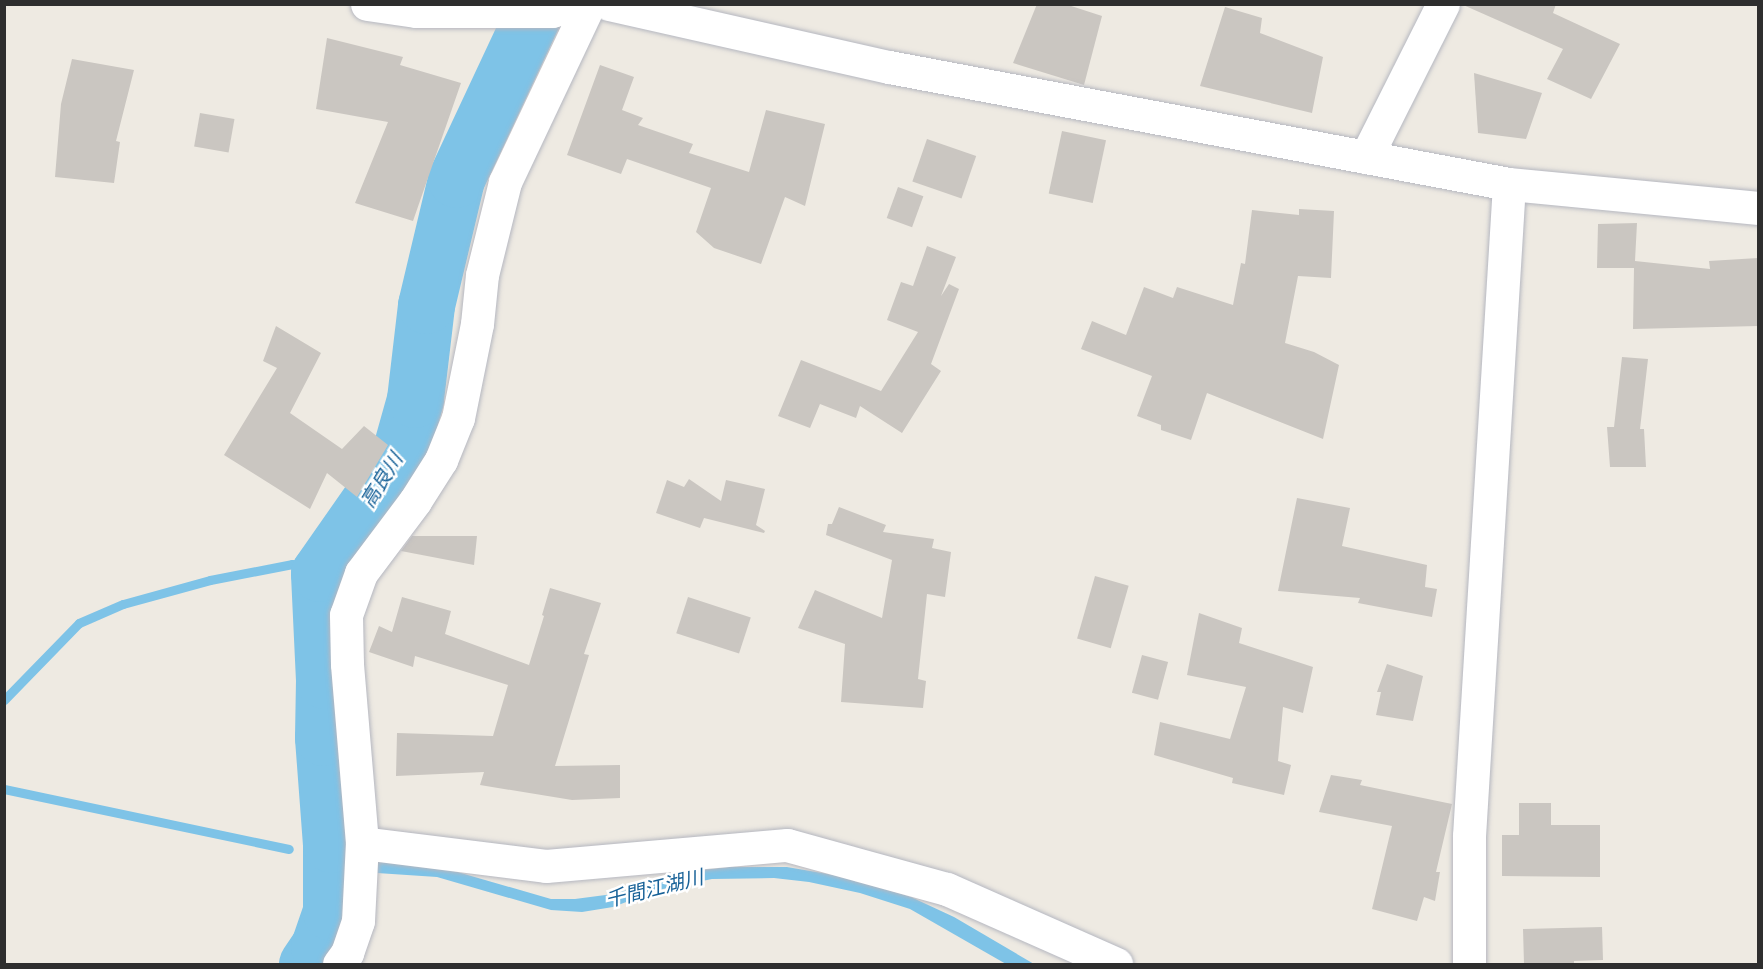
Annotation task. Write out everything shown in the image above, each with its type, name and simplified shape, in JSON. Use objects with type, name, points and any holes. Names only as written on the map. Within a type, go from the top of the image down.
[{"type":"street","points":[[368,4],[416,11],[552,11],[577,4]]},
{"type":"street","points":[[339,964],[347,953],[358,921],[362,843],[347,664],[346,615],[361,573],[415,501],[441,460],[458,418],[477,324],[482,275],[505,182],[589,4]]},
{"type":"street","points":[[609,4],[889,67],[1509,184],[1758,208]]},
{"type":"street","points":[[1366,157],[1443,4]]},
{"type":"street","points":[[1469,964],[1469,836],[1509,184]]},
{"type":"street","points":[[362,843],[546,866],[787,845],[947,889],[1116,964]]},
{"type":"water","name":"千間江湖川","points":[[376,861],[430,864],[551,899],[575,899],[613,894],[695,871],[728,867],[787,867],[851,878],[911,897],[954,917],[1034,964],[1006,964],[910,909],[860,893],[809,882],[774,878],[712,879],[658,890],[613,907],[582,912],[551,910],[437,877],[377,873]]},
{"type":"building","points":[[1037,4],[1065,4],[1102,16],[1084,85],[1013,63]]},
{"type":"building","points":[[1461,4],[1556,4],[1553,13],[1620,44],[1591,99],[1547,79],[1563,49]]},
{"type":"building","points":[[1225,7],[1262,18],[1260,33],[1323,57],[1312,113],[1200,86]]},
{"type":"building","points":[[327,38],[403,57],[400,65],[461,83],[413,221],[355,203],[388,122],[316,109]]},
{"type":"building","points":[[72,59],[134,70],[116,141],[120,142],[114,183],[55,177],[61,104]]},
{"type":"building","points":[[600,65],[634,77],[622,110],[643,118],[638,125],[693,144],[689,153],[749,172],[766,110],[825,124],[805,206],[785,197],[761,264],[714,248],[696,232],[711,188],[627,159],[621,174],[567,155]]},
{"type":"building","points":[[1474,73],[1542,93],[1526,139],[1478,133]]},
{"type":"building","points":[[200,113],[234,119],[229,153],[194,146]]},
{"type":"building","points":[[1062,131],[1106,140],[1093,203],[1049,194]]},
{"type":"building","points":[[927,139],[976,156],[962,198],[912,182]]},
{"type":"building","points":[[898,187],[923,196],[912,227],[887,218]]},
{"type":"building","points":[[1299,209],[1334,211],[1331,278],[1298,276],[1285,343],[1314,352],[1339,365],[1323,439],[1207,393],[1191,440],[1161,430],[1161,425],[1137,416],[1152,376],[1081,349],[1092,321],[1126,335],[1144,287],[1173,298],[1177,287],[1233,305],[1241,263],[1245,264],[1252,210],[1299,215]]},
{"type":"building","points":[[1637,223],[1635,261],[1710,269],[1709,261],[1758,258],[1758,326],[1633,329],[1634,268],[1597,268],[1598,224]]},
{"type":"building","points":[[927,246],[956,257],[941,296],[949,284],[959,289],[931,364],[941,371],[902,433],[860,406],[856,418],[820,404],[810,428],[778,416],[801,360],[881,391],[918,332],[887,320],[901,282],[913,286]]},
{"type":"building","points":[[276,326],[321,353],[290,413],[342,449],[364,426],[388,445],[357,497],[327,473],[310,509],[224,455],[277,368],[263,361]]},
{"type":"building","points":[[1622,357],[1648,359],[1640,429],[1644,429],[1646,467],[1610,467],[1607,427],[1614,427]]},
{"type":"building","points":[[689,479],[721,501],[726,480],[765,489],[756,525],[765,531],[764,533],[704,518],[700,528],[656,513],[667,480],[684,487]]},
{"type":"building","points":[[1297,498],[1350,508],[1342,546],[1427,565],[1425,587],[1437,589],[1432,617],[1358,603],[1360,598],[1278,591]]},
{"type":"building","points":[[839,507],[886,525],[883,532],[934,539],[932,548],[951,552],[945,597],[927,594],[918,679],[926,681],[923,708],[841,702],[845,644],[798,628],[815,590],[882,618],[892,560],[826,535],[828,524],[832,524]]},
{"type":"building","points":[[412,536],[477,536],[474,565],[401,551]]},
{"type":"building","points":[[1095,576],[1129,586],[1111,648],[1077,638]]},
{"type":"building","points":[[550,588],[601,603],[584,654],[589,655],[555,766],[620,765],[620,798],[572,800],[480,785],[484,772],[396,776],[397,733],[493,736],[508,685],[415,656],[413,667],[369,652],[379,626],[392,632],[402,597],[451,611],[445,634],[529,665]]},
{"type":"building","points":[[688,597],[751,617],[739,654],[676,633]]},
{"type":"building","points":[[1199,613],[1242,628],[1239,643],[1313,667],[1303,713],[1283,707],[1278,761],[1291,765],[1284,795],[1232,783],[1233,778],[1154,755],[1160,722],[1230,739],[1246,687],[1187,675]]},
{"type":"building","points":[[1142,655],[1168,662],[1158,700],[1132,693]]},
{"type":"building","points":[[1387,664],[1423,676],[1413,721],[1376,715],[1381,692],[1377,692]]},
{"type":"building","points":[[1331,775],[1362,780],[1360,785],[1452,804],[1436,872],[1440,872],[1435,901],[1424,897],[1417,921],[1372,909],[1392,826],[1319,812]]},
{"type":"building","points":[[1519,803],[1551,803],[1551,825],[1600,825],[1600,877],[1502,876],[1502,835],[1519,835]]},
{"type":"building","points":[[1602,927],[1603,960],[1574,961],[1574,964],[1524,964],[1523,929]]},
{"type":"waterway","name":"高良川","points":[[307,964],[319,946],[331,912],[331,844],[323,737],[324,680],[319,573],[398,460],[415,399],[426,305],[456,179],[538,4]]},
{"type":"waterway","name":"高良川","points":[[4,700],[79,623],[123,604],[210,580],[292,564],[319,573]]},
{"type":"waterway","points":[[4,789],[289,849]]}]
